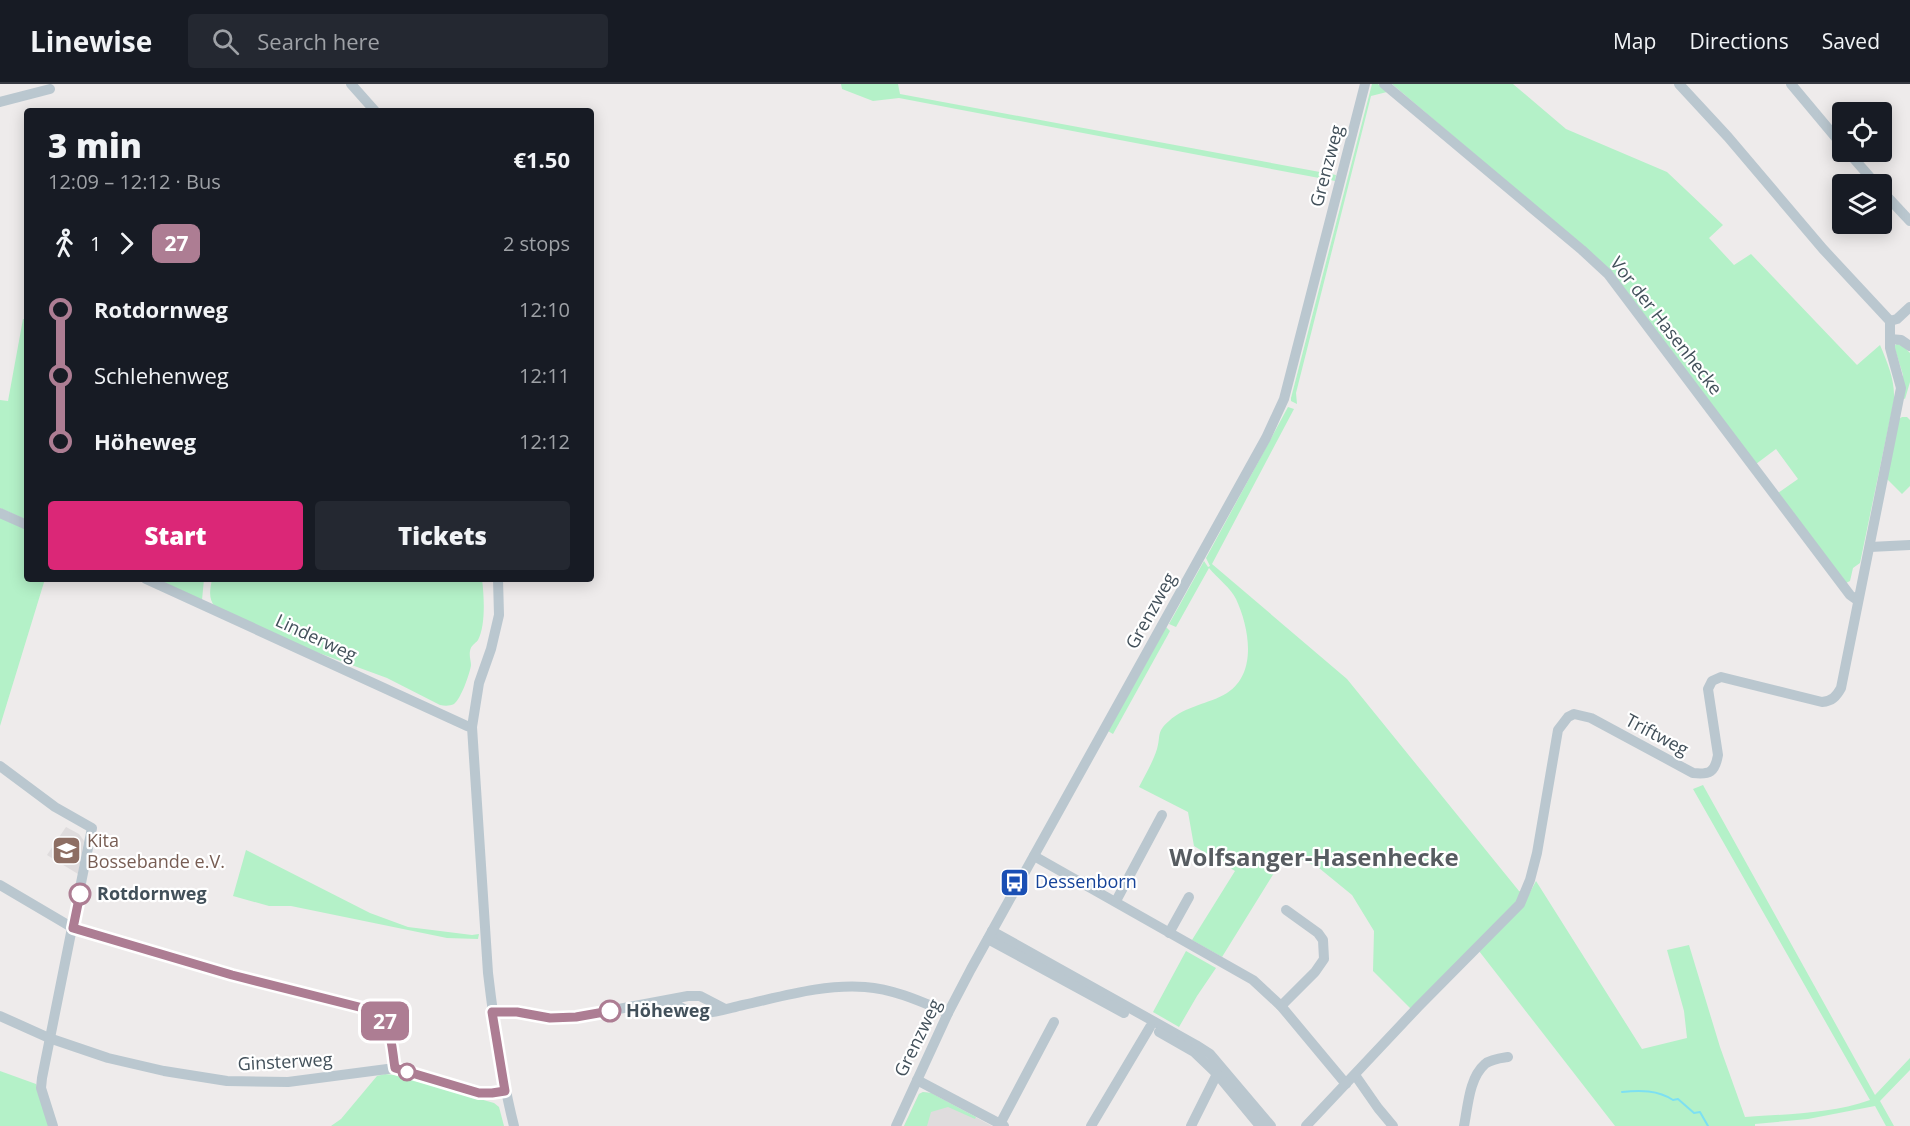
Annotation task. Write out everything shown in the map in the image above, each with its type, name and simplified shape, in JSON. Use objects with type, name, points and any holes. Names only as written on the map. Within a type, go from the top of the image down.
[{"type":"street","points":[[351,84],[372,108]]},
{"type":"street","name":"Grenzweg","points":[[896,1126],[948,1013],[1266,438],[1284,399],[1365,84]]},
{"type":"street","name":"Vor der Hasenhecke","points":[[1384,84],[1608,274],[1850,595],[1857,600]]},
{"type":"street","points":[[1679,84],[1728,137],[1827,254],[1890,321],[1897,319],[1910,308]]},
{"type":"street","points":[[1791,84],[1832,133]]},
{"type":"street","points":[[0,102],[50,88]]},
{"type":"street","points":[[1857,162],[1867,174]]},
{"type":"street","points":[[1892,202],[1910,221]]},
{"type":"street","name":"Triftweg","points":[[1306,1126],[1418,1007],[1520,904],[1530,880],[1536,853],[1558,730],[1568,717],[1574,714],[1591,718],[1693,773],[1702,774],[1711,772],[1716,765],[1718,755],[1708,689],[1712,681],[1721,678],[1811,700],[1829,701],[1837,695],[1841,688],[1901,388],[1890,348],[1890,321]]},
{"type":"street","points":[[1890,339],[1901,340],[1910,346]]},
{"type":"street","points":[[0,513],[24,524]]},
{"type":"street","points":[[1870,547],[1910,545]]},
{"type":"street","name":"Linderweg","points":[[153,582],[472,727]]},
{"type":"street","points":[[498,582],[499,615],[491,649],[479,683],[472,727],[492,1012],[505,1091],[514,1126]]},
{"type":"street","points":[[0,766],[55,807],[92,828],[41,1088],[53,1126]]},
{"type":"street","points":[[1116,901],[1162,815]]},
{"type":"street","points":[[1034,856],[1253,980],[1281,1006],[1346,1084]]},
{"type":"street","points":[[0,885],[73,928],[232,975],[371,1010],[379,1015],[387,1026],[395,1068]]},
{"type":"street","points":[[1169,933],[1189,897]]},
{"type":"street","points":[[1281,1006],[1315,972],[1324,959],[1323,940],[1318,933],[1286,910]]},
{"type":"street","points":[[990,935],[1194,1052],[1217,1074],[1260,1126]]},
{"type":"street","points":[[990,935],[1196,1044],[1210,1054],[1271,1126]]},
{"type":"street","points":[[669,1000],[681,1008],[699,1013],[824,988],[867,987],[906,995],[948,1013]]},
{"type":"street","points":[[492,1012],[517,1012],[550,1018],[576,1017],[688,996],[700,996],[725,1009]]},
{"type":"street","name":"Ginsterweg","points":[[0,1016],[49,1038],[108,1058],[164,1071],[227,1081],[288,1082],[395,1068],[479,1093],[505,1091]]},
{"type":"street","points":[[916,1080],[1002,1125],[1054,1022]]},
{"type":"street","points":[[1091,1126],[1150,1027]]},
{"type":"street","points":[[1464,1126],[1470,1094],[1477,1076],[1486,1063],[1508,1057]]},
{"type":"street","points":[[1191,1126],[1217,1074]]},
{"type":"street","points":[[1355,1075],[1393,1126]]},
{"type":"shaded area","name":"Kita Bossebande e.V.","points":[[66,827],[79,834],[84,841],[78,874],[47,855]]},
{"type":"shaded area","points":[[931,1093],[992,1126],[904,1126],[919,1094]]},
{"type":"green space","points":[[841,84],[898,84],[900,94],[1336,175],[1335,181],[899,98],[873,101],[842,89]]},
{"type":"green space","points":[[1372,84],[1378,84],[1387,92],[1371,96],[1296,393],[1297,404],[1291,401],[1291,398]]},
{"type":"green space","points":[[1392,84],[1513,84],[1566,129],[1667,172],[1723,225],[1709,238],[1734,265],[1751,254],[1857,365],[1880,345],[1892,379],[1894,400],[1860,563],[1853,568],[1850,581],[1846,583],[1778,493],[1798,479],[1776,449],[1756,464],[1608,268]]},
{"type":"green space","points":[[23,319],[24,519],[0,508],[0,400],[8,401]]},
{"type":"green space","points":[[1902,345],[1910,353],[1910,382],[1905,399],[1903,398],[1903,375],[1894,346]]},
{"type":"green space","points":[[1288,407],[1294,409],[1212,564],[1347,679],[1519,891],[1529,894],[1536,881],[1642,1049],[1687,1038],[1684,1011],[1667,950],[1689,945],[1720,1047],[1745,1117],[1824,1111],[1870,1100],[1693,789],[1703,785],[1875,1095],[1910,1058],[1910,1070],[1880,1101],[1894,1126],[1886,1126],[1875,1106],[1808,1119],[1755,1124],[1755,1126],[1615,1126],[1479,951],[1411,1009],[1373,971],[1374,931],[1352,895],[1319,868],[1287,852],[1222,957],[1192,940],[1235,871],[1194,846],[1188,812],[1139,787],[1153,759],[1165,725],[1182,712],[1227,693],[1237,684],[1243,674],[1248,649],[1241,610],[1231,591],[1209,568],[1176,627],[1169,624],[1204,561],[1208,567],[1210,566],[1206,558]]},
{"type":"green space","points":[[1902,417],[1910,420],[1910,486],[1902,494],[1886,478],[1899,419]]},
{"type":"green space","points":[[0,516],[24,527],[24,582],[44,582],[0,726]]},
{"type":"green space","points":[[163,582],[204,582],[202,600]]},
{"type":"green space","points":[[211,582],[482,582],[484,601],[481,634],[472,646],[470,669],[457,701],[452,705],[440,705],[387,678],[308,649],[215,607],[210,597]]},
{"type":"green space","points":[[1166,627],[1170,631],[1113,734],[1108,731]]},
{"type":"green space","points":[[246,850],[370,913],[408,927],[479,934],[478,939],[447,938],[291,906],[269,906],[233,896]]},
{"type":"green space","points":[[1186,951],[1216,968],[1179,1027],[1153,1012]]},
{"type":"green space","points":[[0,1071],[36,1084],[50,1126],[0,1126]]},
{"type":"green space","points":[[385,1074],[494,1103],[499,1107],[504,1126],[331,1126],[341,1119],[377,1076]]},
{"type":"green space","points":[[931,1093],[976,1117],[975,1119],[948,1107],[931,1112],[927,1126],[904,1126],[919,1094]]},
{"type":"waterway","points":[[1622,1092],[1649,1092],[1661,1094],[1673,1100],[1678,1099],[1694,1113],[1700,1112],[1708,1126]]},
{"type":"bus line","name":"27","points":[[80,894],[73,928],[232,975],[371,1010],[385,1021],[390,1034],[395,1068],[479,1093],[505,1091],[492,1012],[517,1012],[550,1018],[576,1017],[610,1011]]},
{"type":"place","name":"Kita Bossebande e.V.","points":[[66,851]]},
{"type":"place","name":"Dessenborn","points":[[1014,882]]},
{"type":"place","name":"Rotdornweg","points":[[80,894]]},
{"type":"place","name":"Höheweg","points":[[610,1011]]},
{"type":"district","name":"Wolfsanger-Hasenhecke","points":[[1314,858]]}]
